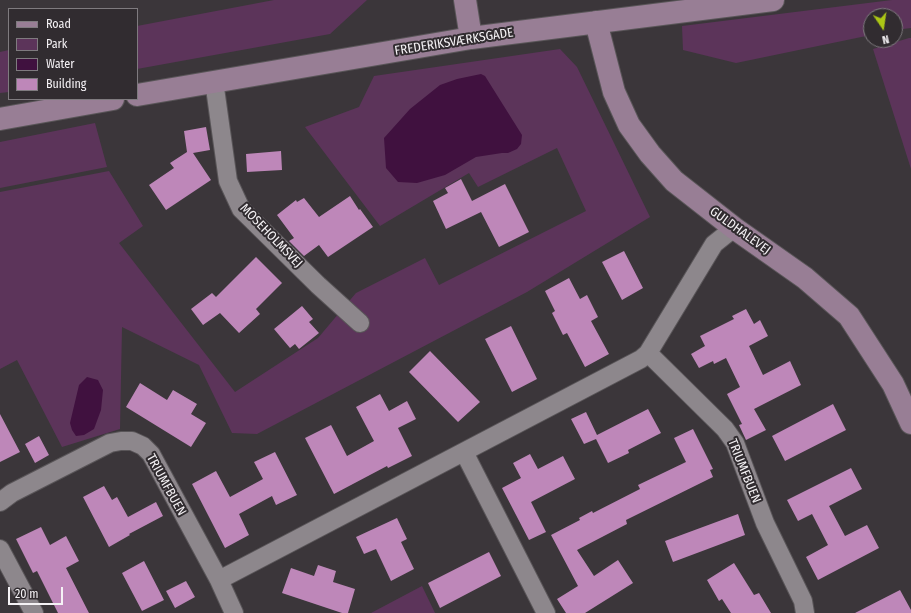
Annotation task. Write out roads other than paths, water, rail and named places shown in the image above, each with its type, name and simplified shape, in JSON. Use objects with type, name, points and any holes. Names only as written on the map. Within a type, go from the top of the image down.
[{"type":"street","points":[[465,0],[471,38]]},
{"type":"street","name":"FREDERIKSVÆRKSGADE","points":[[138,95],[471,38],[596,22],[713,4],[774,0]]},
{"type":"street","name":"GULDHALEVEJ","points":[[596,22],[614,92],[633,131],[650,154],[674,181],[734,228],[805,278],[849,316],[893,384],[911,423]]},
{"type":"street","name":"MOSEHOLMSVEJ","points":[[214,81],[228,181],[241,209],[318,285],[360,323]]},
{"type":"street","points":[[0,119],[107,100]]},
{"type":"street","points":[[218,580],[633,364],[648,353],[714,244],[734,228]]},
{"type":"street","name":"TRIUMFBUEN","points":[[648,353],[725,429],[735,443],[765,523],[803,601],[805,613]]},
{"type":"street","name":"TRIUMFBUEN","points":[[0,502],[12,493],[110,443],[132,441],[143,446],[151,454],[234,613]]},
{"type":"street","points":[[464,452],[546,613]]},
{"type":"street","points":[[0,549],[34,613]]},
{"type":"water","points":[[481,74],[485,76],[522,135],[521,144],[517,149],[508,153],[476,157],[445,175],[417,183],[398,182],[386,168],[384,138],[410,109],[440,85],[457,79]]},
{"type":"water","points":[[87,377],[98,380],[103,390],[101,410],[94,429],[84,435],[76,436],[70,423],[79,385]]}]
